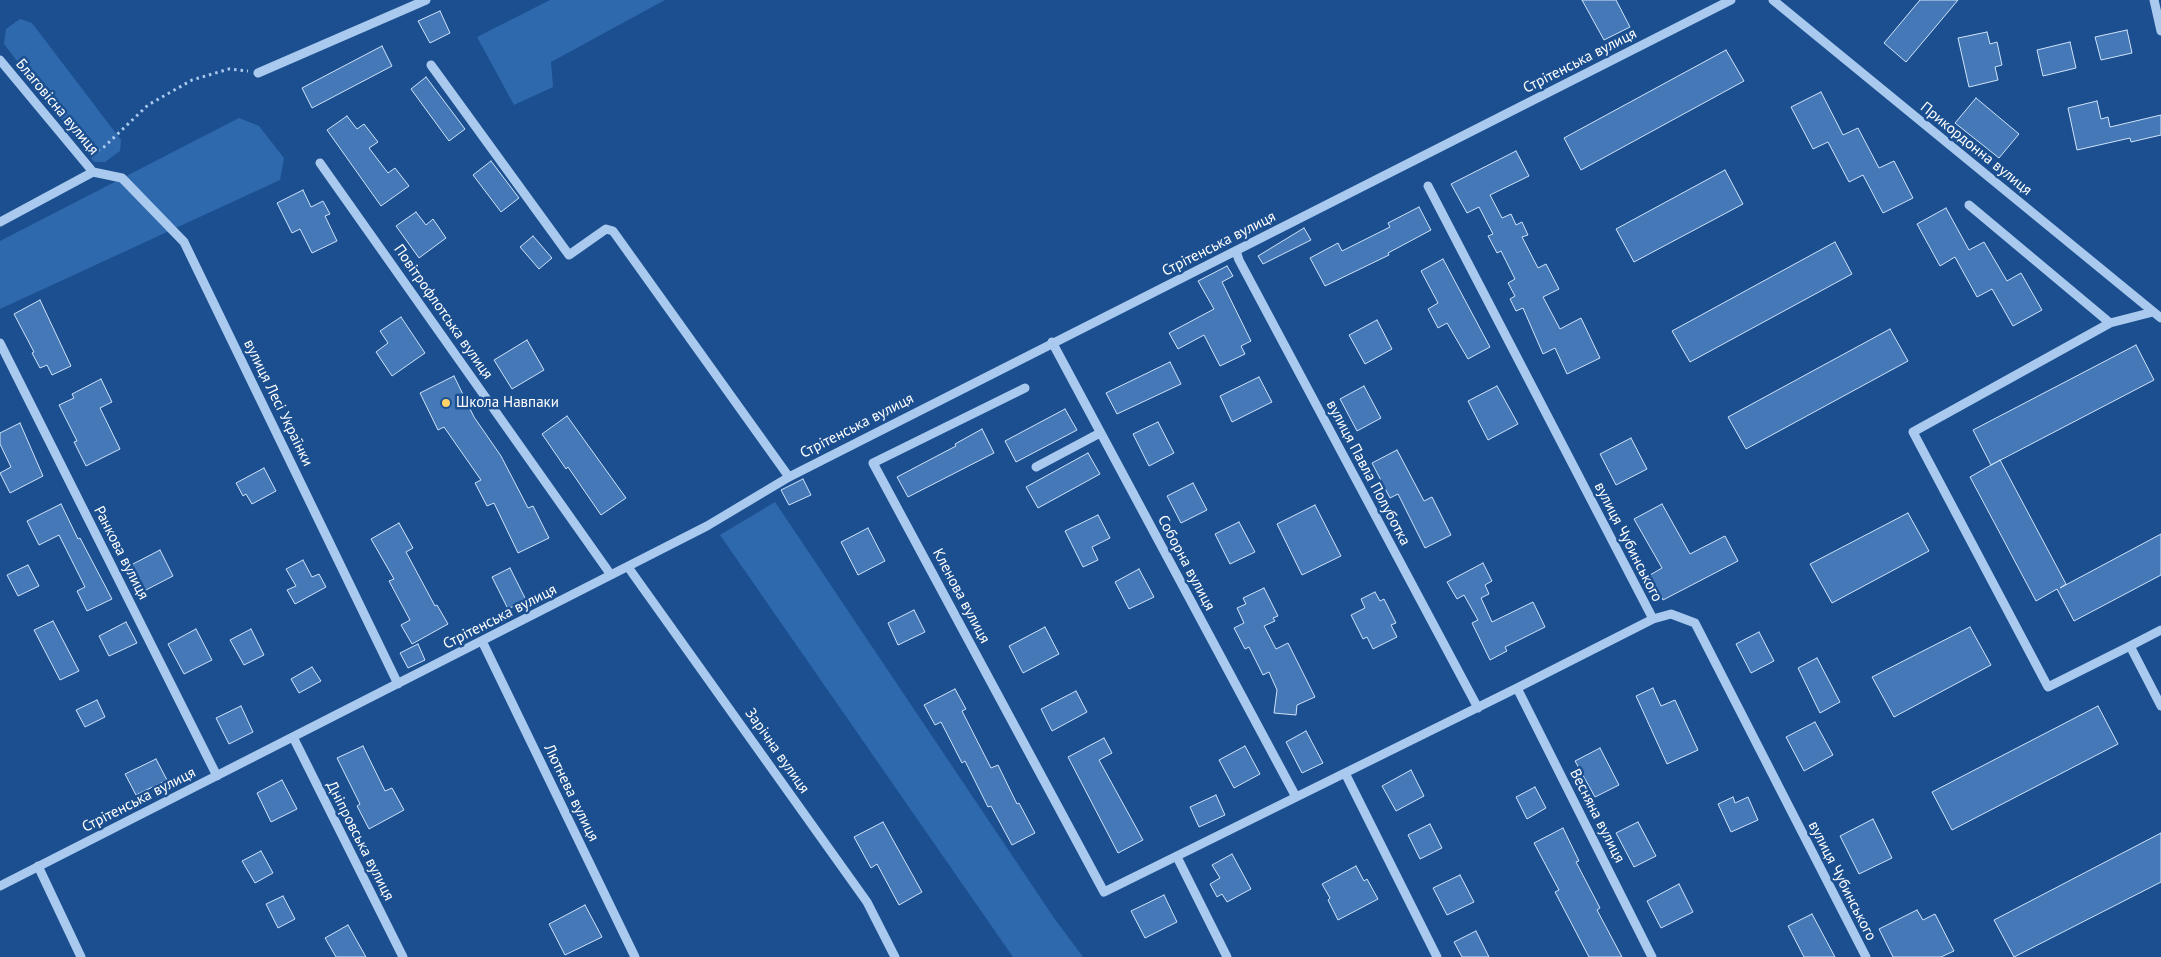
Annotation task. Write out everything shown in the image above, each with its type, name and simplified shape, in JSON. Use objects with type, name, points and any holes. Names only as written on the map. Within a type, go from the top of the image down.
[{"type":"street","points":[[258,73],[426,0]]},
{"type":"street","name":"Стрітенська вулиця","points":[[0,886],[707,526],[789,477],[1052,342],[1731,0]]},
{"type":"street","name":"Прикордонна вулиця","points":[[1773,0],[2161,318]]},
{"type":"street","points":[[2154,0],[2161,31]]},
{"type":"street","name":"Благовісна вулиця","points":[[0,60],[93,172]]},
{"type":"street","points":[[431,65],[569,255],[606,229],[614,231],[789,477]]},
{"type":"street","name":"Повітрофлотська вулиця","points":[[320,162],[612,575]]},
{"type":"street","points":[[0,222],[93,172]]},
{"type":"street","name":"вулиця Лесі Українки","points":[[93,172],[122,178],[184,242],[398,684]]},
{"type":"street","name":"вулиця Чубинського","points":[[1428,186],[1652,619],[1671,614],[1695,623],[1866,957]]},
{"type":"street","points":[[1969,205],[2110,323]]},
{"type":"street","name":"вулиця Павла Полуботка","points":[[1236,251],[1239,260],[1478,708]]},
{"type":"street","points":[[2153,312],[2110,323],[1913,432],[2048,687],[2161,630]]},
{"type":"street","name":"Соборна вулиця","points":[[1052,342],[1296,797]]},
{"type":"street","name":"Ранкова вулиця","points":[[0,343],[217,776]]},
{"type":"street","name":"Кленова вулиця","points":[[1025,388],[873,463],[1104,892],[1177,857]]},
{"type":"street","points":[[1036,467],[1100,433]]},
{"type":"street","name":"Зарічна вулиця","points":[[628,566],[867,902],[895,957]]},
{"type":"street","points":[[1227,957],[1177,857],[1478,708],[1652,619]]},
{"type":"street","name":"Лютнева вулиця","points":[[482,641],[635,957]]},
{"type":"street","points":[[2130,646],[2161,706]]},
{"type":"street","name":"Весняна вулиця","points":[[1517,688],[1652,957]]},
{"type":"street","name":"Дніпровська вулиця","points":[[293,737],[403,957]]},
{"type":"street","points":[[1345,773],[1437,957]]},
{"type":"street","points":[[38,866],[81,957]]},
{"type":"path","points":[[82,159],[104,147],[148,105],[192,80],[230,69],[258,73]]},
{"type":"shaded area","points":[[550,0],[665,0],[551,62],[553,87],[514,105],[477,37]]},
{"type":"shaded area","points":[[20,19],[32,23],[121,140],[120,151],[105,162],[94,162],[4,44],[6,29]]},
{"type":"shaded area","points":[[239,118],[259,126],[284,158],[280,180],[0,309],[0,241]]},
{"type":"shaded area","points":[[775,502],[1054,918],[1083,957],[1013,957],[720,535]]},
{"type":"building","points":[[1582,0],[1616,0],[1630,27],[1604,40]]},
{"type":"building","points":[[1920,0],[1958,0],[1906,62],[1884,43]]},
{"type":"building","points":[[440,11],[450,33],[430,43],[418,21]]},
{"type":"building","points":[[2127,30],[2132,53],[2101,60],[2095,37]]},
{"type":"building","points":[[1987,32],[1990,44],[1997,42],[2002,65],[1995,67],[1998,80],[1969,87],[1958,38]]},
{"type":"building","points":[[2070,42],[2076,68],[2043,76],[2037,50]]},
{"type":"building","points":[[382,46],[392,66],[312,108],[302,88]]},
{"type":"building","points":[[1726,50],[1744,81],[1581,170],[1564,138]]},
{"type":"building","points":[[426,77],[465,129],[449,141],[411,89]]},
{"type":"building","points":[[1821,92],[1843,135],[1858,128],[1879,168],[1894,161],[1913,198],[1883,213],[1863,175],[1849,182],[1828,142],[1813,149],[1791,107]]},
{"type":"building","points":[[1976,98],[2019,134],[1999,158],[1955,123]]},
{"type":"building","points":[[2097,101],[2101,119],[2108,117],[2110,127],[2161,115],[2161,135],[2131,142],[2130,138],[2077,150],[2068,108]]},
{"type":"building","points":[[347,116],[357,129],[364,124],[378,142],[369,148],[388,173],[395,168],[409,186],[381,206],[327,130]]},
{"type":"building","points":[[1516,151],[1529,176],[1490,195],[1502,218],[1511,214],[1516,225],[1522,222],[1528,235],[1522,237],[1538,268],[1546,264],[1559,289],[1543,297],[1560,329],[1581,318],[1600,358],[1567,374],[1555,348],[1543,354],[1523,308],[1516,311],[1510,299],[1515,296],[1508,283],[1515,279],[1501,251],[1497,253],[1488,236],[1493,234],[1479,207],[1467,213],[1451,184]]},
{"type":"building","points":[[491,161],[519,198],[501,212],[473,175]]},
{"type":"building","points":[[1725,170],[1743,204],[1634,262],[1616,229]]},
{"type":"building","points":[[303,190],[311,207],[323,201],[330,214],[325,216],[337,241],[312,253],[300,229],[292,233],[277,203]]},
{"type":"building","points":[[1419,207],[1431,230],[1388,253],[1389,255],[1325,286],[1310,258],[1338,243],[1342,251],[1390,227],[1388,223]]},
{"type":"building","points":[[1946,208],[1969,250],[1984,242],[2007,281],[2021,273],[2042,310],[2013,326],[1992,289],[1977,297],[1955,257],[1940,266],[1917,224]]},
{"type":"building","points":[[416,212],[426,225],[433,219],[446,238],[419,258],[396,226]]},
{"type":"building","points":[[1304,228],[1311,240],[1263,264],[1258,256]]},
{"type":"building","points":[[533,236],[552,258],[539,269],[520,247]]},
{"type":"building","points":[[1835,242],[1852,274],[1690,362],[1672,331]]},
{"type":"building","points":[[1443,259],[1490,347],[1468,359],[1447,323],[1438,328],[1428,309],[1438,303],[1421,271]]},
{"type":"building","points":[[1227,266],[1233,276],[1222,282],[1251,341],[1241,346],[1245,354],[1220,366],[1204,335],[1178,349],[1169,333],[1214,309],[1198,281]]},
{"type":"building","points":[[40,300],[71,366],[52,375],[47,365],[40,368],[32,353],[34,352],[14,314]]},
{"type":"building","points":[[401,317],[425,353],[392,376],[376,352],[388,343],[380,331]]},
{"type":"building","points":[[1377,320],[1392,349],[1365,364],[1349,335]]},
{"type":"building","points":[[1890,329],[1908,361],[1746,449],[1728,417]]},
{"type":"building","points":[[527,340],[544,370],[512,389],[494,360]]},
{"type":"building","points":[[2136,345],[2154,380],[1991,465],[1973,430]]},
{"type":"building","points":[[1170,362],[1181,384],[1117,414],[1106,393]]},
{"type":"building","points":[[454,376],[474,417],[501,456],[528,508],[533,506],[549,538],[518,553],[494,503],[487,506],[475,483],[481,480],[444,427],[438,430],[420,393]]},
{"type":"building","points":[[1259,377],[1272,402],[1232,422],[1220,396]]},
{"type":"building","points":[[101,379],[112,402],[100,408],[120,449],[86,466],[74,442],[77,441],[59,405],[74,398],[72,394]]},
{"type":"building","points":[[1364,386],[1381,418],[1357,431],[1340,399]]},
{"type":"building","points":[[1497,386],[1518,424],[1488,440],[1468,401]]},
{"type":"building","points":[[1065,409],[1077,430],[1016,462],[1005,441]]},
{"type":"building","points":[[567,416],[626,498],[601,515],[568,467],[566,469],[542,434]]},
{"type":"building","points":[[1158,422],[1174,453],[1149,466],[1133,434]]},
{"type":"building","points":[[20,423],[43,476],[10,493],[0,473],[11,467],[0,444],[0,433]]},
{"type":"building","points":[[982,429],[994,453],[908,497],[897,477],[956,446],[955,444]]},
{"type":"building","points":[[1631,438],[1647,469],[1616,485],[1600,454]]},
{"type":"building","points":[[1397,450],[1424,501],[1432,497],[1451,535],[1425,548],[1398,494],[1390,498],[1372,463]]},
{"type":"building","points":[[1088,453],[1100,474],[1038,508],[1026,487]]},
{"type":"building","points":[[2000,460],[2066,584],[2060,588],[2161,534],[2161,575],[2074,621],[2057,589],[2036,601],[1970,477]]},
{"type":"building","points":[[264,468],[276,491],[252,504],[246,494],[243,496],[236,483]]},
{"type":"building","points":[[803,479],[811,495],[789,505],[781,490]]},
{"type":"building","points":[[1193,483],[1207,510],[1181,523],[1167,496]]},
{"type":"building","points":[[61,504],[78,539],[80,538],[112,599],[87,611],[77,591],[85,587],[59,535],[39,545],[27,521]]},
{"type":"building","points":[[1662,504],[1690,554],[1725,536],[1738,561],[1663,600],[1650,575],[1662,568],[1634,519]]},
{"type":"building","points":[[1315,505],[1341,556],[1302,575],[1277,524]]},
{"type":"building","points":[[1908,513],[1929,551],[1832,603],[1810,564]]},
{"type":"building","points":[[1098,515],[1110,538],[1092,547],[1098,560],[1083,567],[1065,531]]},
{"type":"building","points":[[1239,522],[1255,552],[1230,564],[1215,534]]},
{"type":"building","points":[[399,523],[413,548],[406,552],[435,606],[437,605],[448,624],[412,644],[401,625],[410,620],[389,581],[394,579],[371,539]]},
{"type":"building","points":[[868,528],[885,561],[858,575],[841,542]]},
{"type":"building","points":[[160,550],[173,576],[144,591],[131,565]]},
{"type":"building","points":[[303,560],[312,577],[319,574],[326,587],[295,604],[287,590],[296,586],[286,569]]},
{"type":"building","points":[[1483,563],[1492,581],[1485,585],[1489,594],[1481,598],[1492,622],[1533,602],[1545,627],[1505,647],[1507,651],[1490,660],[1472,623],[1478,620],[1464,595],[1457,599],[1447,582]]},
{"type":"building","points":[[28,565],[39,586],[18,596],[7,575]]},
{"type":"building","points":[[510,568],[526,600],[508,609],[492,577]]},
{"type":"building","points":[[1139,569],[1154,597],[1129,609],[1115,582]]},
{"type":"building","points":[[1264,588],[1278,616],[1273,618],[1275,621],[1264,626],[1276,649],[1288,643],[1315,697],[1297,705],[1296,715],[1274,713],[1277,690],[1269,672],[1263,675],[1249,647],[1245,649],[1234,628],[1244,623],[1237,608],[1246,604],[1243,598]]},
{"type":"building","points":[[1375,592],[1380,601],[1384,599],[1396,623],[1391,625],[1397,637],[1373,649],[1367,637],[1363,639],[1351,615],[1365,608],[1361,599]]},
{"type":"building","points":[[914,610],[925,632],[898,645],[888,623]]},
{"type":"building","points":[[53,621],[79,671],[60,680],[34,630]]},
{"type":"building","points":[[126,622],[137,643],[109,656],[99,636]]},
{"type":"building","points":[[1045,627],[1059,654],[1023,673],[1009,646]]},
{"type":"building","points":[[1970,627],[1991,665],[1894,717],[1872,677]]},
{"type":"building","points":[[196,629],[212,660],[184,674],[168,644]]},
{"type":"building","points":[[251,629],[264,655],[244,665],[230,640]]},
{"type":"building","points":[[1759,632],[1774,661],[1751,673],[1736,644]]},
{"type":"building","points":[[418,644],[425,660],[408,668],[400,653]]},
{"type":"building","points":[[1817,658],[1840,702],[1820,713],[1798,668]]},
{"type":"building","points":[[312,667],[321,681],[299,693],[291,679]]},
{"type":"building","points":[[1653,688],[1661,706],[1675,700],[1698,750],[1667,764],[1636,696]]},
{"type":"building","points":[[955,689],[966,709],[962,711],[991,768],[998,765],[1017,804],[1019,803],[1035,833],[1012,845],[991,806],[988,807],[965,761],[962,763],[941,722],[935,725],[924,705]]},
{"type":"building","points":[[1076,691],[1087,712],[1052,731],[1041,709]]},
{"type":"building","points":[[97,700],[105,717],[85,727],[76,710]]},
{"type":"building","points":[[241,706],[253,732],[229,744],[216,718]]},
{"type":"building","points":[[2098,706],[2118,744],[1952,830],[1932,792]]},
{"type":"building","points":[[1815,722],[1833,755],[1804,771],[1786,737]]},
{"type":"building","points":[[1306,731],[1323,763],[1302,773],[1286,742]]},
{"type":"building","points":[[1104,738],[1112,753],[1099,760],[1143,840],[1118,853],[1068,757]]},
{"type":"building","points":[[363,746],[385,791],[392,788],[404,810],[369,829],[357,806],[360,804],[337,758]]},
{"type":"building","points":[[1245,746],[1260,774],[1234,788],[1219,760]]},
{"type":"building","points":[[1600,748],[1619,785],[1595,797],[1575,761]]},
{"type":"building","points":[[156,759],[167,780],[136,795],[125,774]]},
{"type":"building","points":[[1411,770],[1424,796],[1396,811],[1382,786]]},
{"type":"building","points":[[282,780],[297,809],[271,822],[257,793]]},
{"type":"building","points":[[1535,787],[1546,808],[1527,819],[1516,797]]},
{"type":"building","points":[[1216,795],[1225,815],[1199,827],[1190,807]]},
{"type":"building","points":[[1733,797],[1735,803],[1748,797],[1758,820],[1731,832],[1718,804]]},
{"type":"building","points":[[1873,819],[1892,858],[1859,874],[1840,836]]},
{"type":"building","points":[[883,822],[922,892],[899,905],[877,864],[871,868],[854,837]]},
{"type":"building","points":[[1638,822],[1656,856],[1634,867],[1616,833]]},
{"type":"building","points":[[1430,824],[1442,848],[1420,859],[1408,835]]},
{"type":"building","points":[[1563,828],[1579,861],[1576,862],[1600,908],[1597,910],[1622,957],[1589,957],[1555,892],[1559,890],[1534,843]]},
{"type":"building","points":[[2161,833],[2161,882],[2014,957],[1994,920]]},
{"type":"building","points":[[261,851],[273,873],[255,883],[242,861]]},
{"type":"building","points":[[1232,854],[1251,889],[1227,902],[1222,894],[1217,897],[1210,884],[1220,878],[1212,865]]},
{"type":"building","points":[[1356,866],[1364,881],[1367,879],[1378,899],[1338,920],[1328,900],[1330,898],[1322,884]]},
{"type":"building","points":[[1460,875],[1474,902],[1447,915],[1433,888]]},
{"type":"building","points":[[1679,884],[1693,912],[1661,928],[1647,901]]},
{"type":"building","points":[[1164,895],[1177,922],[1145,938],[1131,911]]},
{"type":"building","points":[[283,896],[295,919],[278,928],[266,904]]},
{"type":"building","points":[[585,905],[602,937],[565,955],[549,924]]},
{"type":"building","points":[[1917,910],[1923,920],[1935,914],[1954,951],[1941,957],[1893,957],[1879,929]]},
{"type":"building","points":[[1812,914],[1835,957],[1804,957],[1788,926]]},
{"type":"building","points":[[348,925],[366,957],[336,957],[325,938]]},
{"type":"building","points":[[1476,931],[1489,957],[1462,957],[1454,942]]},
{"type":"place","name":"Школа Навпаки","points":[[446,403]]}]
